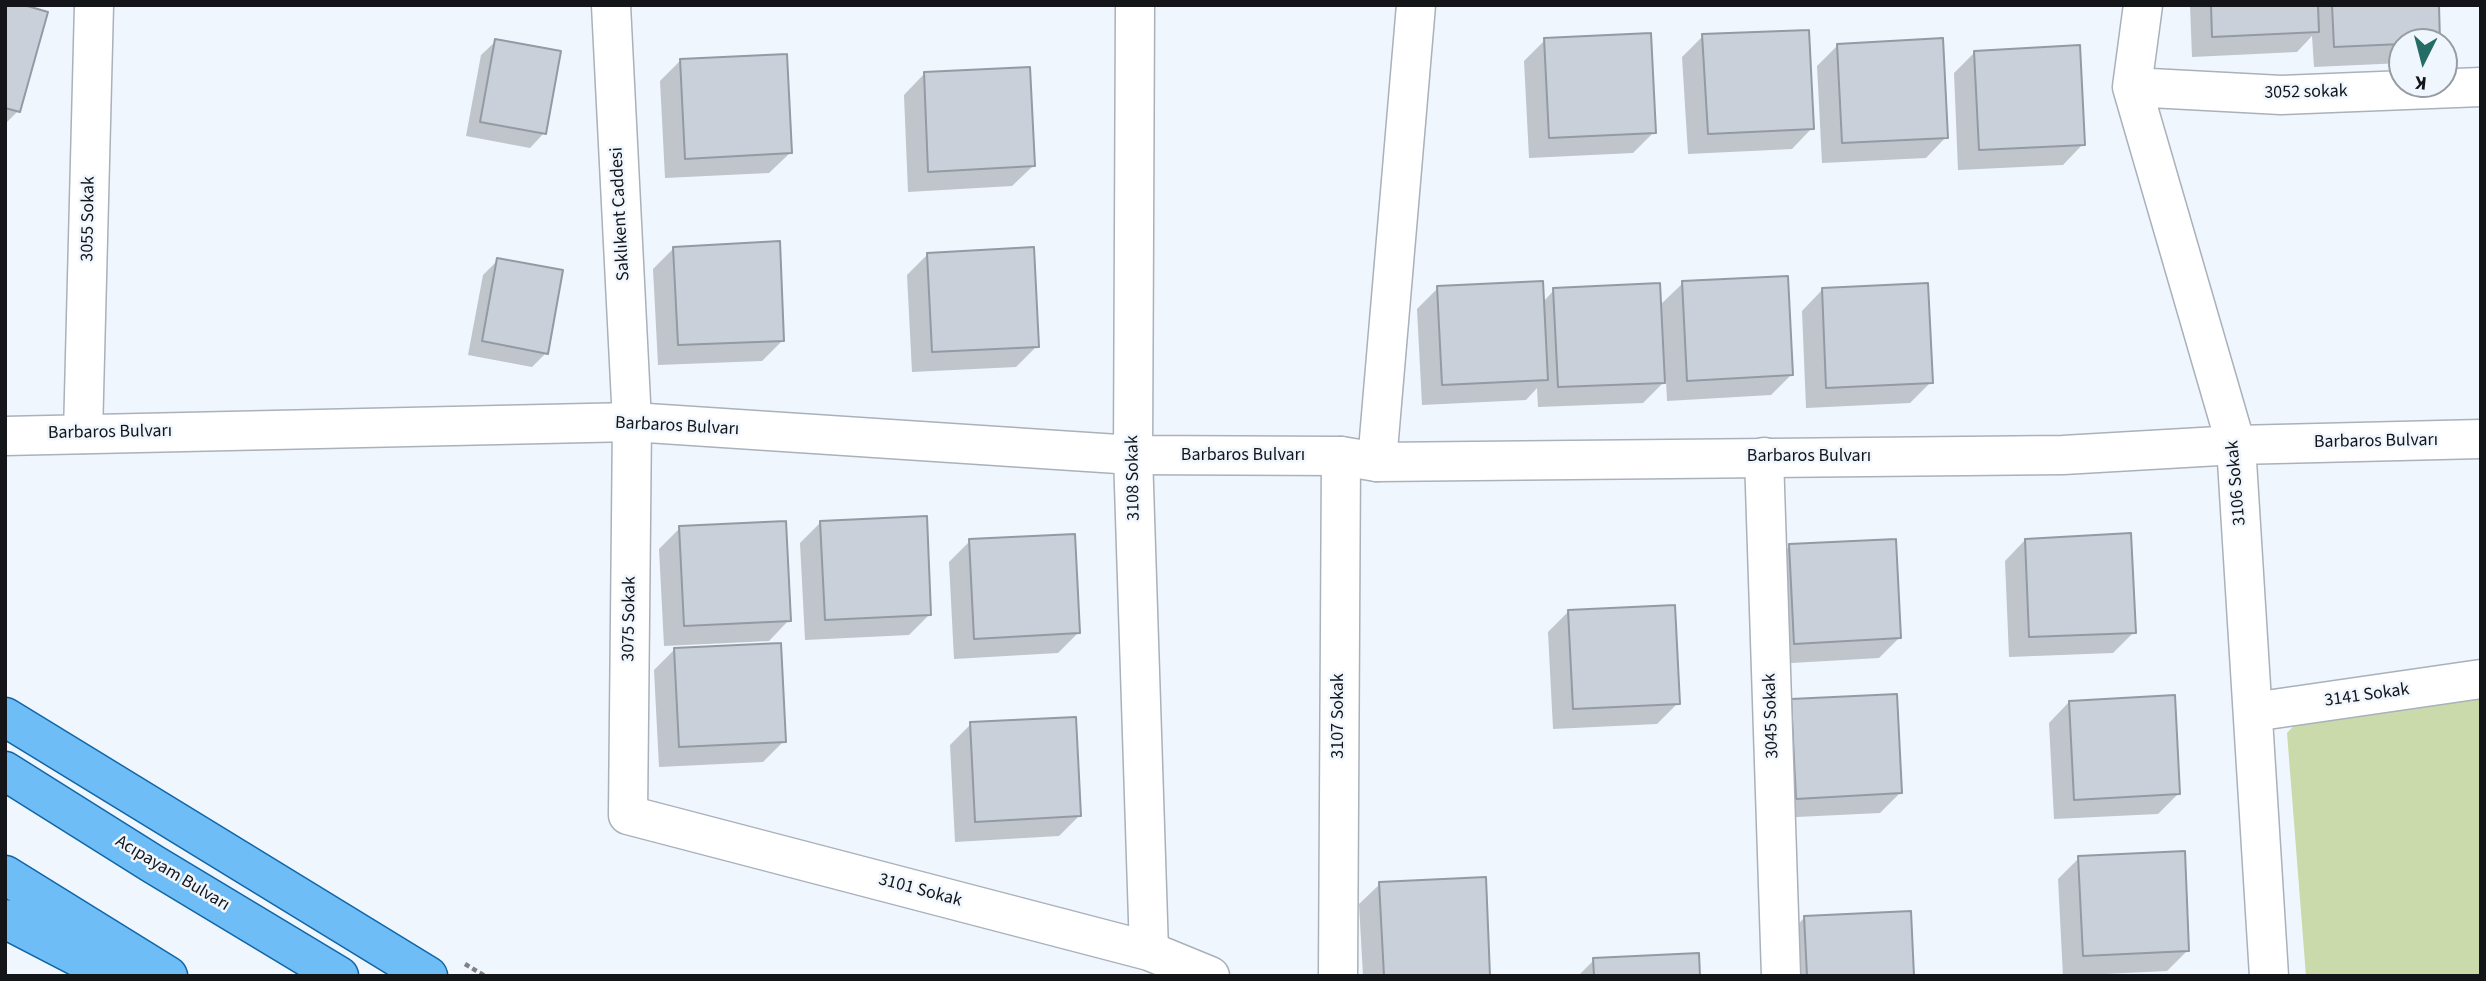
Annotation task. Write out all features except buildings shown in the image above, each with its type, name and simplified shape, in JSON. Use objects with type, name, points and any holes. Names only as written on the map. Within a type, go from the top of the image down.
[{"type":"main road","points":[[5,717],[428,976]]},
{"type":"main road","name":"Acıpayam Bulvarı","points":[[5,771],[340,976]]},
{"type":"main road","points":[[5,875],[168,976]]},
{"type":"main road","points":[[5,919],[115,976]]},
{"type":"street","name":"3055 Sokak","points":[[83,434],[94,5]]},
{"type":"street","name":"Saklıkent Caddesi","points":[[611,5],[632,422]]},
{"type":"street","name":"3108 Sokak","points":[[1135,5],[1133,455],[1149,951]]},
{"type":"street","name":"3107 Sokak","points":[[1338,976],[1359,459],[1416,5]]},
{"type":"street","name":"3106 Sokak","points":[[2143,5],[2132,87],[2236,445],[2269,976]]},
{"type":"street","name":"3052 sokak","points":[[2132,87],[2281,95],[2481,87]]},
{"type":"street","name":"Barbaros Bulvarı","points":[[5,436],[632,422],[1133,455],[1359,459],[2063,455],[2236,445],[2481,439]]},
{"type":"street","name":"3075 Sokak","points":[[628,815],[632,422]]},
{"type":"street","name":"3045 Sokak","points":[[1764,457],[1781,976]]},
{"type":"street","name":"3141 Sokak","points":[[2253,712],[2481,679]]},
{"type":"street","name":"3101 Sokak","points":[[628,815],[1149,951],[1210,976]]},
{"type":"green space","points":[[2481,688],[2481,976],[2306,976],[2287,733],[2300,719]]}]
